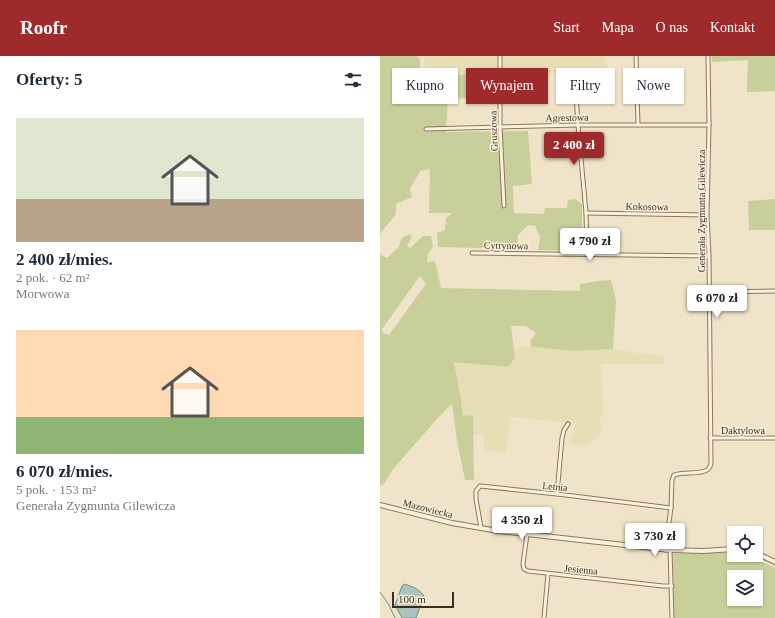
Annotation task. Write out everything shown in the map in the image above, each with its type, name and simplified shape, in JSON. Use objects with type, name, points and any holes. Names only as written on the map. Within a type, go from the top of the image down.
[{"type":"street","name":"Gruszowa","points":[[500,56],[500,127],[504,206]]},
{"type":"street","points":[[636,56],[638,125]]},
{"type":"street","name":"Generała Zygmunta Gilewicza","points":[[665,550],[672,480],[674,475],[679,473],[702,472],[707,470],[711,464],[709,256],[707,215],[709,125],[708,56]]},
{"type":"street","points":[[577,104],[586,213],[587,254]]},
{"type":"street","name":"Agrestowa","points":[[426,129],[578,125],[709,125]]},
{"type":"street","name":"Kokosowa","points":[[586,213],[707,215]]},
{"type":"street","name":"Cytrynowa","points":[[472,253],[709,256]]},
{"type":"street","points":[[709,292],[775,291]]},
{"type":"street","points":[[557,494],[562,438],[564,430],[568,424]]},
{"type":"street","name":"Daktylowa","points":[[710,438],[775,438]]},
{"type":"street","name":"Letnia","points":[[481,528],[476,499],[476,491],[480,486],[670,508]]},
{"type":"street","name":"Mazowiecka","points":[[380,505],[452,523],[527,534],[665,550],[698,551],[727,549]]},
{"type":"street","name":"Jesienna","points":[[527,534],[523,564],[524,569],[528,571],[672,586]]},
{"type":"street","points":[[670,550],[672,618]]},
{"type":"street","points":[[763,556],[775,562]]},
{"type":"street","points":[[544,618],[548,574]]},
{"type":"shaded area","points":[[424,56],[606,56],[607,68],[556,68],[556,73],[548,74],[548,68],[466,68],[466,75],[458,75],[458,68],[425,68]]},
{"type":"shaded area","points":[[522,346],[575,351],[613,349],[664,357],[664,364],[601,364],[603,413],[600,417],[602,431],[589,444],[575,445],[569,443],[576,423],[511,417],[506,452],[484,450],[484,434],[473,435],[473,415],[463,416],[454,362],[508,367],[515,358],[514,351]]},
{"type":"green space","points":[[380,56],[416,56],[420,59],[420,68],[392,68],[392,104],[448,104],[446,132],[528,131],[532,184],[513,186],[514,213],[544,214],[545,208],[567,208],[568,200],[575,199],[582,204],[582,251],[538,250],[540,237],[535,226],[528,225],[518,235],[517,249],[438,247],[437,233],[445,230],[446,218],[453,213],[429,213],[430,169],[420,171],[410,189],[412,197],[396,204],[396,214],[380,234]]},
{"type":"green space","points":[[712,56],[775,56],[775,91],[747,92],[748,60],[712,62]]},
{"type":"green space","points":[[458,75],[466,75],[466,98],[458,99]]},
{"type":"green space","points":[[775,199],[775,230],[749,230],[748,201]]},
{"type":"green space","points":[[409,234],[412,237],[407,246],[410,248],[423,236],[431,236],[433,247],[428,254],[427,262],[435,261],[441,288],[580,291],[580,284],[611,280],[616,301],[613,349],[575,351],[532,347],[530,342],[536,333],[526,326],[511,326],[515,358],[508,367],[454,362],[463,416],[473,415],[474,480],[465,480],[457,441],[452,404],[393,469],[384,484],[380,486],[380,253],[387,258],[398,248],[402,238]],"holes":[[[420,276],[426,284],[389,335],[383,333],[382,329]]]},
{"type":"green space","points":[[727,552],[727,562],[763,562],[775,567],[775,618],[674,618],[673,554]]},
{"type":"water","points":[[404,584],[418,590],[424,596],[416,618],[402,618],[395,605]]},
{"type":"waterway","points":[[380,592],[389,605],[395,618]]}]
